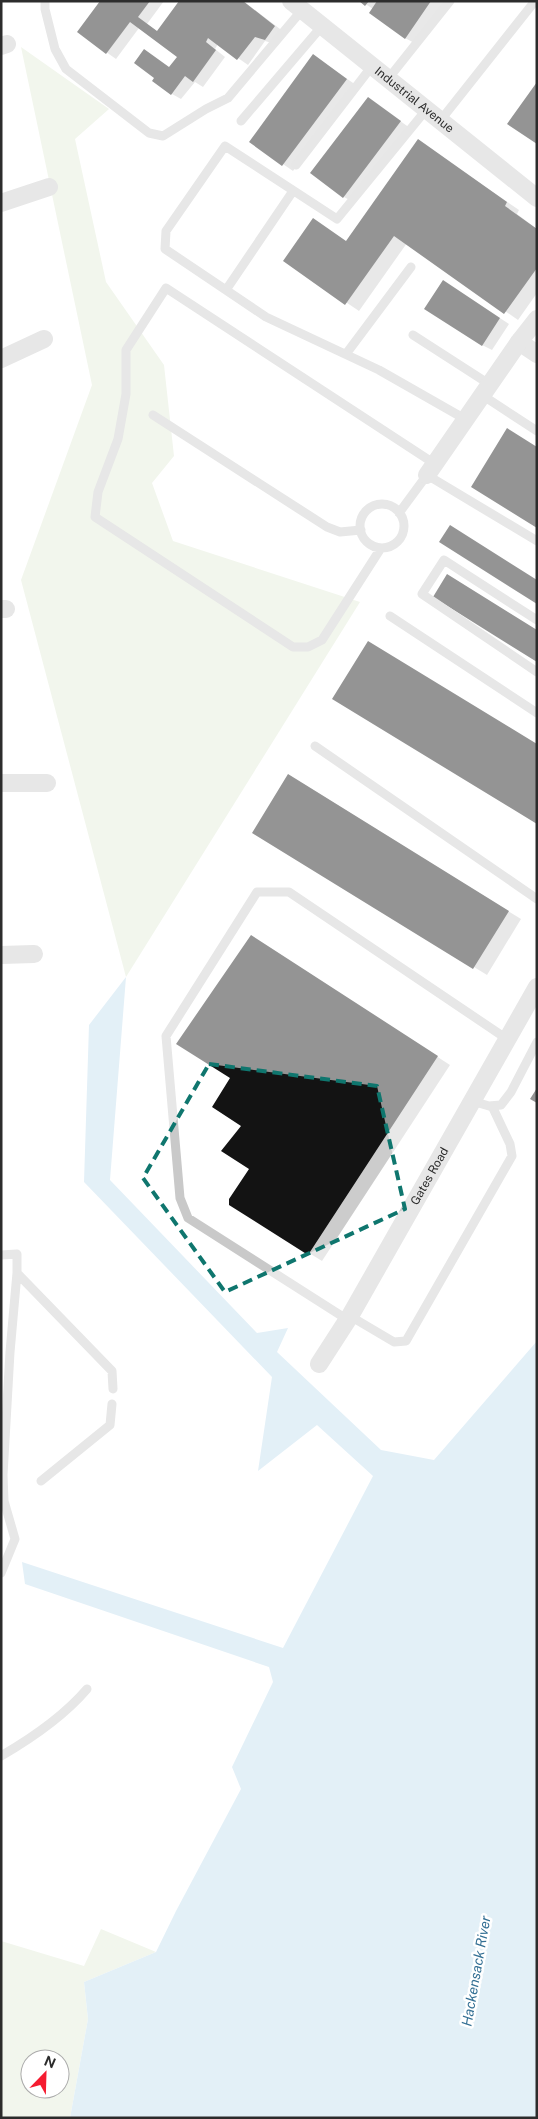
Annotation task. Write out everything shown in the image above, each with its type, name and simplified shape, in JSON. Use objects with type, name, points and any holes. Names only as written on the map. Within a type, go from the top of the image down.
[{"type":"street","name":"Industrial Avenue","points":[[296,6],[537,198]]},
{"type":"street","points":[[1,203],[49,187]]},
{"type":"street","points":[[431,469],[537,319]]},
{"type":"street","points":[[1,359],[44,339]]},
{"type":"street","points":[[519,342],[537,354]]},
{"type":"street","points":[[1,783],[47,783]]},
{"type":"street","points":[[1,955],[34,954]]},
{"type":"street","name":"Gates Road","points":[[319,1364],[349,1318],[537,987]]},
{"type":"lane","points":[[45,1],[45,9],[55,48],[66,69],[148,133],[163,136],[206,109],[228,98],[296,6]]},
{"type":"lane","points":[[388,79],[450,1]]},
{"type":"lane","points":[[465,419],[379,370],[266,317],[165,249],[166,231],[225,146],[337,219],[535,1]]},
{"type":"lane","points":[[241,121],[322,26]]},
{"type":"lane","points":[[296,165],[372,66]]},
{"type":"lane","points":[[226,290],[293,191]]},
{"type":"lane","points":[[346,354],[411,267]]},
{"type":"lane","points":[[381,548],[322,640],[308,647],[293,647],[95,517],[98,492],[118,439],[126,394],[126,350],[166,288],[537,542]]},
{"type":"lane","points":[[412,335],[537,431]]},
{"type":"lane","points":[[153,415],[327,527],[340,532],[361,530]]},
{"type":"lane","points":[[399,512],[431,469]]},
{"type":"lane","points":[[387,505],[399,512],[404,526],[400,539],[388,547],[381,548],[368,543],[361,530],[363,516],[373,506],[387,505]]},
{"type":"lane","points":[[537,620],[444,560],[422,594],[537,672]]},
{"type":"lane","points":[[390,616],[537,713]]},
{"type":"lane","points":[[316,746],[537,899]]},
{"type":"lane","points":[[492,1106],[510,1144],[512,1156],[406,1341],[394,1342],[349,1318],[188,1218],[180,1198],[166,1036],[257,892],[289,892],[507,1039]]},
{"type":"lane","points":[[472,1101],[492,1106],[501,1105],[511,1092],[537,1042]]},
{"type":"lane","points":[[1,1255],[17,1254],[3,1475],[4,1501],[15,1539],[1,1573]]},
{"type":"lane","points":[[17,1273],[112,1370],[113,1389]]},
{"type":"lane","points":[[41,1481],[110,1425],[112,1404]]},
{"type":"lane","points":[[1,1756],[20,1745],[74,1704],[86,1689]]},
{"type":"highlighted area","points":[[209,1064],[377,1086],[405,1209],[225,1292],[143,1178]]},
{"type":"green space","points":[[21,47],[109,109],[75,139],[106,282],[164,365],[174,456],[152,483],[173,541],[360,602],[126,977],[21,580],[92,385]]},
{"type":"green space","points":[[101,1929],[156,1952],[84,1982],[88,2019],[70,2118],[1,2118],[1,1941],[84,1966]]},
{"type":"water","name":"Hackensack River","points":[[126,977],[110,1180],[257,1333],[288,1328],[277,1352],[381,1450],[434,1460],[537,1341],[537,2118],[70,2118],[88,2019],[84,1982],[156,1952],[241,1789],[232,1767],[273,1682],[269,1667],[25,1584],[22,1562],[283,1648],[373,1476],[317,1425],[258,1471],[272,1377],[84,1182],[89,1025]]},
{"type":"building","points":[[100,1],[150,1],[138,17],[157,31],[179,1],[243,1],[275,26],[265,40],[255,37],[237,60],[208,38],[206,42],[216,50],[193,82],[185,76],[171,95],[152,81],[154,78],[134,63],[144,49],[169,67],[177,57],[130,22],[106,54],[77,32]]},
{"type":"building","points":[[359,1],[369,1],[365,6]]},
{"type":"building","points":[[377,1],[431,1],[405,39],[369,13]]},
{"type":"building","points":[[313,54],[347,79],[282,166],[249,142]]},
{"type":"building","points":[[537,82],[537,144],[507,124]]},
{"type":"building","points":[[368,97],[401,121],[343,198],[310,173]]},
{"type":"building","points":[[418,139],[507,202],[505,206],[537,229],[537,268],[504,314],[394,236],[345,305],[283,261],[313,218],[346,241]]},
{"type":"building","points":[[443,280],[500,318],[482,346],[424,309]]},
{"type":"building","points":[[507,428],[537,447],[537,528],[471,487]]},
{"type":"building","points":[[450,525],[537,580],[537,604],[439,542]]},
{"type":"building","points":[[447,574],[537,630],[537,662],[433,597]]},
{"type":"building","points":[[368,641],[537,744],[537,824],[332,699]]},
{"type":"building","points":[[288,774],[509,911],[473,969],[252,833]]},
{"type":"building","points":[[251,935],[438,1056],[308,1255],[229,1205],[229,1199],[249,1169],[221,1151],[241,1126],[212,1107],[230,1078],[176,1044]]},
{"type":"building","points":[[537,1088],[537,1103],[530,1099]]}]
